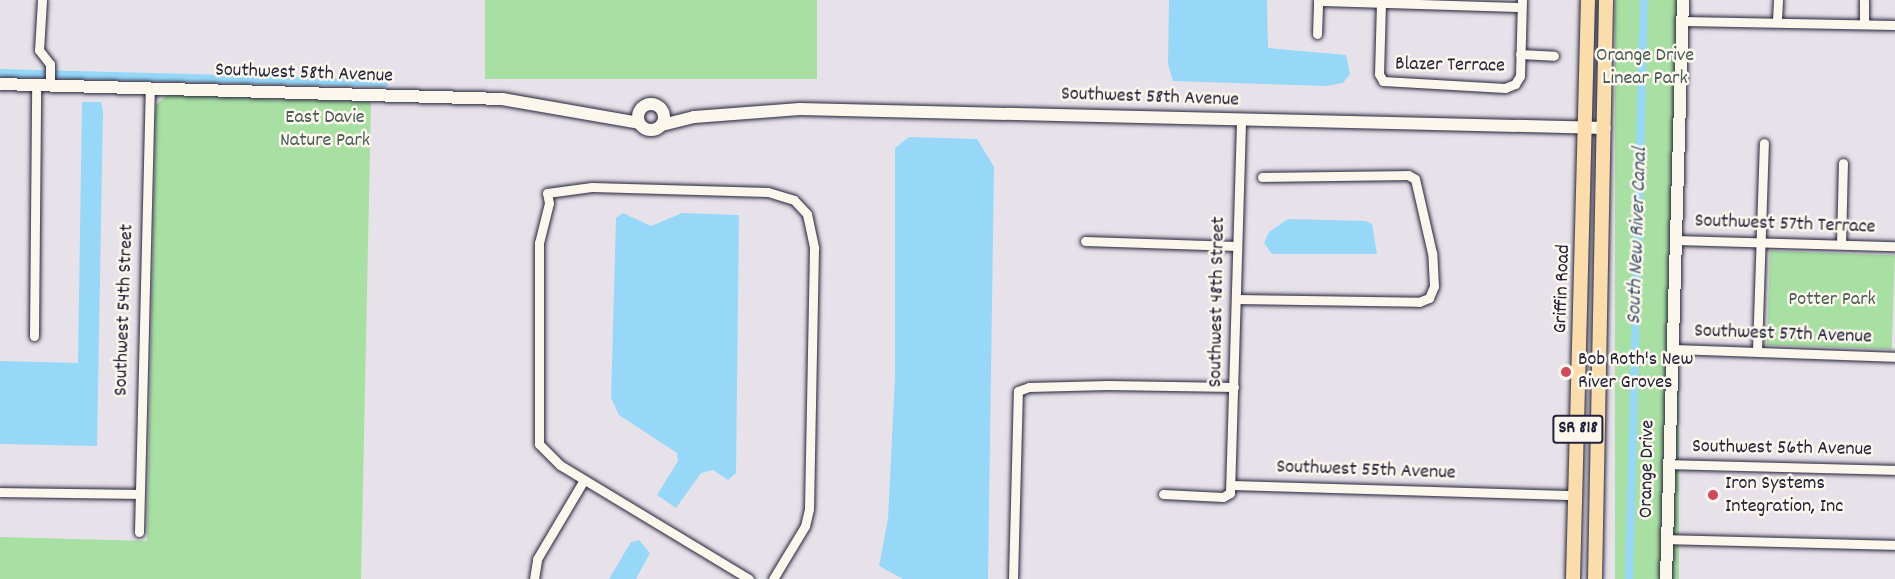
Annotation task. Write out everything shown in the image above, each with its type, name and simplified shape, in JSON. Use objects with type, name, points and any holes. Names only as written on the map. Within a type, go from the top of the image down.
[{"type":"main road","name":"Griffin Road","points":[[1573,579],[1587,128],[1588,0]]},
{"type":"main road","name":"Griffin Road","points":[[1595,579],[1606,0]]},
{"type":"main road","points":[[1582,317],[1586,332],[1599,339]]},
{"type":"main road","points":[[1581,350],[1593,364],[1598,387]]},
{"type":"street","points":[[42,0],[39,50],[50,64],[50,85]]},
{"type":"street","name":"Orange Drive","points":[[1666,579],[1683,0]]},
{"type":"street","points":[[1777,20],[1778,0]]},
{"type":"street","points":[[1864,0],[1864,24]]},
{"type":"street","points":[[1317,34],[1318,1],[1521,3],[1520,54],[1554,56]]},
{"type":"street","name":"Blazer Terrace","points":[[1381,3],[1379,74],[1383,81],[1504,88],[1515,84],[1520,54]]},
{"type":"street","points":[[1683,21],[1777,20],[1895,25]]},
{"type":"street","name":"Southwest 58th Avenue","points":[[0,84],[502,99],[606,114],[639,123]]},
{"type":"street","points":[[34,336],[36,85]]},
{"type":"street","name":"Southwest 54th Street","points":[[139,532],[138,494],[150,88]]},
{"type":"street","points":[[648,104],[661,108],[662,125],[650,131],[639,123],[640,108],[648,104]]},
{"type":"street","name":"Southwest 58th Avenue","points":[[606,114],[640,108]]},
{"type":"street","name":"Southwest 58th Avenue","points":[[661,108],[694,117]]},
{"type":"street","name":"Southwest 58th Avenue","points":[[662,125],[694,117],[800,109],[1605,128]]},
{"type":"street","name":"Southwest 48th Street","points":[[1232,485],[1241,120]]},
{"type":"street","points":[[1757,351],[1764,143]]},
{"type":"street","points":[[1841,244],[1843,163]]},
{"type":"street","points":[[1236,299],[1419,303],[1430,298],[1432,253],[1415,179],[1408,175],[1262,177]]},
{"type":"street","points":[[749,579],[551,459],[537,435],[539,243],[549,203],[547,193],[592,188],[746,192],[794,200],[807,214],[814,235],[809,509],[805,526],[773,579]]},
{"type":"street","name":"Southwest 57th Terrace","points":[[1675,240],[1895,246]]},
{"type":"street","points":[[1085,241],[1237,246]]},
{"type":"street","name":"Southwest 57th Avenue","points":[[1671,349],[1895,357]]},
{"type":"street","points":[[1013,579],[1018,392],[1029,387],[1108,385],[1234,387]]},
{"type":"street","name":"Southwest 56th Avenue","points":[[1668,464],[1895,470]]},
{"type":"street","points":[[534,579],[537,559],[584,480]]},
{"type":"street","name":"Southwest 55th Avenue","points":[[1163,494],[1223,497],[1232,485],[1576,495]]},
{"type":"street","points":[[0,492],[138,494]]},
{"type":"street","points":[[1666,539],[1895,545]]},
{"type":"green space","points":[[485,0],[817,0],[817,79],[485,79]]},
{"type":"green space","name":"Orange Drive Linear Park","points":[[1615,0],[1679,0],[1679,579],[1615,579]]},
{"type":"green space","name":"East Davie Nature Park","points":[[167,95],[371,102],[361,579],[0,579],[0,537],[147,541],[156,105]]},
{"type":"green space","name":"Potter Park","points":[[1770,251],[1895,255],[1892,349],[1767,345]]},
{"type":"water","points":[[1169,0],[1267,0],[1268,48],[1346,55],[1350,74],[1343,83],[1326,86],[1173,81],[1168,64]]},
{"type":"water","points":[[82,102],[101,102],[103,111],[97,446],[0,444],[0,361],[78,363]]},
{"type":"water","points":[[909,137],[977,139],[994,167],[988,579],[903,579],[879,566],[888,519],[895,376],[895,148]]},
{"type":"water","points":[[623,213],[651,226],[682,213],[739,215],[736,473],[728,480],[713,470],[701,473],[676,508],[657,495],[678,461],[677,453],[619,415],[611,398],[616,218]]},
{"type":"water","points":[[1288,219],[1366,221],[1372,224],[1377,254],[1272,254],[1264,243],[1269,232]]},
{"type":"water","points":[[639,540],[650,553],[636,579],[609,579],[631,542]]},
{"type":"waterway","name":"South New River Canal","points":[[1629,579],[1644,0]]},
{"type":"waterway","points":[[0,73],[384,83]]},
{"type":"place","name":"Bob Roth's New River Groves","points":[[1566,372]]},
{"type":"place","name":"Iron Systems Integration, Inc","points":[[1713,495]]}]
